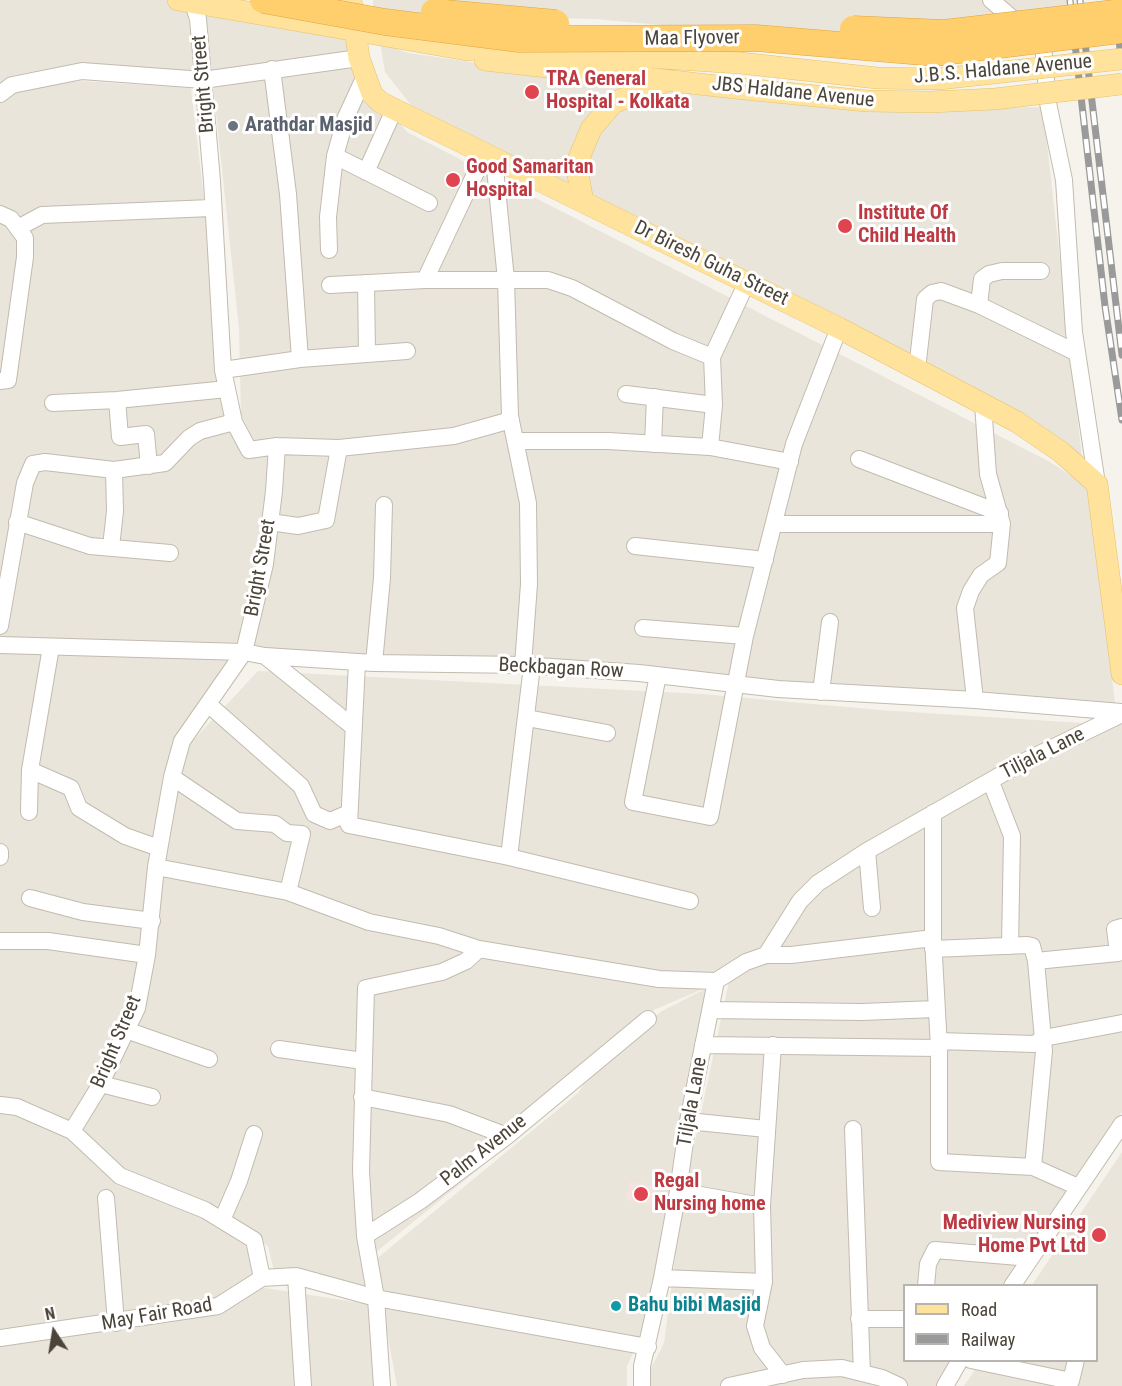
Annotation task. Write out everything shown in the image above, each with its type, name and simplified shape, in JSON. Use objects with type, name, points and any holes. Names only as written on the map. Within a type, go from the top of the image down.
[{"type":"highway","name":"Maa Flyover","points":[[263,0],[385,22],[519,39],[756,38],[935,53],[1122,30]]},
{"type":"highway","name":"Maa Flyover","points":[[341,0],[541,23],[764,21],[900,33],[978,30],[1122,12]]},
{"type":"main road","name":"Dr Biresh Guha Street","points":[[351,0],[354,31],[362,68],[380,102],[839,328],[1017,422],[1061,452],[1097,484]]},
{"type":"main road","name":"JBS Haldane Avenue","points":[[186,1],[467,50],[490,47],[740,63]]},
{"type":"main road","name":"JBS Haldane Avenue","points":[[467,50],[484,60],[867,101],[929,102],[995,99],[1122,84]]},
{"type":"main road","name":"J.B.S. Haldane Avenue","points":[[740,63],[877,78],[939,79],[1122,59]]},
{"type":"main road","points":[[583,201],[576,165],[591,129],[613,103],[637,91],[671,80]]},
{"type":"main road","points":[[1097,484],[1122,674]]},
{"type":"street","points":[[991,0],[1043,45],[1048,103],[1064,180],[1077,353],[1097,484]]},
{"type":"street","name":"Bright Street","points":[[72,1131],[101,1084],[136,1008],[147,956],[156,867],[172,777],[182,741],[244,652],[265,564],[270,522],[276,447],[249,450],[234,422],[227,389],[198,19],[186,1]]},
{"type":"street","points":[[0,94],[12,85],[82,71],[203,80],[272,69],[362,68],[334,156],[328,216],[329,250]]},
{"type":"street","points":[[272,69],[288,194],[300,359]]},
{"type":"street","points":[[366,172],[394,110]]},
{"type":"street","points":[[425,280],[490,155]]},
{"type":"street","points":[[490,155],[506,280],[510,420],[528,503],[527,718],[509,857]]},
{"type":"street","points":[[334,156],[429,203]]},
{"type":"street","points":[[18,228],[42,215],[212,208]]},
{"type":"street","points":[[0,214],[11,219],[25,238],[25,257],[8,380],[0,381]]},
{"type":"street","points":[[979,304],[982,279],[989,274],[1041,271]]},
{"type":"street","points":[[330,285],[425,280],[548,280],[572,288],[613,311],[712,357]]},
{"type":"street","points":[[710,447],[714,405],[712,357],[747,282]]},
{"type":"street","points":[[366,283],[367,354]]},
{"type":"street","points":[[917,369],[925,299],[932,293],[941,291],[979,304],[1077,353]]},
{"type":"street","points":[[658,675],[633,802],[710,817],[745,636],[790,462],[839,328]]},
{"type":"street","points":[[224,370],[300,359],[406,351]]},
{"type":"street","points":[[53,403],[117,400],[227,389]]},
{"type":"street","points":[[626,394],[714,405]]},
{"type":"street","points":[[653,444],[655,397]]},
{"type":"street","points":[[117,400],[120,437],[146,434],[149,466]]},
{"type":"street","points":[[975,700],[965,608],[971,591],[981,575],[998,563],[1001,519],[988,474],[983,404]]},
{"type":"street","points":[[276,447],[339,448],[454,436],[510,420]]},
{"type":"street","points":[[0,626],[6,561],[28,471],[33,464],[45,462],[114,470],[165,463],[189,438],[200,431],[234,422]]},
{"type":"street","points":[[515,441],[710,447],[790,462]]},
{"type":"street","points":[[270,522],[298,526],[326,520],[339,448]]},
{"type":"street","points":[[859,459],[1001,519]]},
{"type":"street","points":[[111,547],[115,512],[114,470]]},
{"type":"street","points":[[374,663],[382,578],[384,505]]},
{"type":"street","points":[[775,524],[1001,519]]},
{"type":"street","points":[[17,522],[90,546],[170,553]]},
{"type":"street","points":[[635,546],[765,560]]},
{"type":"street","points":[[821,692],[830,622]]},
{"type":"street","points":[[643,628],[745,636]]},
{"type":"street","name":"Beckbagan Row","points":[[0,645],[244,652],[265,656],[374,663],[527,665],[658,675],[735,686],[975,700],[1122,713]]},
{"type":"street","points":[[29,812],[30,770],[51,647]]},
{"type":"street","points":[[265,656],[352,726]]},
{"type":"street","points":[[349,825],[352,726],[357,662]]},
{"type":"street","points":[[208,704],[301,786],[314,814],[330,821],[344,815],[349,825]]},
{"type":"street","name":"Tiljala Lane","points":[[766,955],[800,901],[818,883],[933,813],[1025,761],[1122,713]]},
{"type":"street","points":[[527,718],[607,733]]},
{"type":"street","points":[[30,770],[71,788],[79,808],[125,836],[159,848]]},
{"type":"street","points":[[172,777],[237,821],[275,824],[287,833],[302,834],[288,892]]},
{"type":"street","points":[[991,782],[1012,836],[1010,946]]},
{"type":"street","points":[[933,813],[933,944],[935,1009],[939,1044],[939,1162],[1033,1167],[1078,1187]]},
{"type":"street","points":[[349,825],[509,857],[690,902]]},
{"type":"street","points":[[0,852],[0,857]]},
{"type":"street","points":[[867,852],[872,908]]},
{"type":"street","points":[[156,867],[288,892],[369,922],[439,936],[479,949],[659,979],[716,981],[746,962],[766,955],[933,944],[1032,946],[1036,961],[1044,1038],[1033,1167]]},
{"type":"street","points":[[30,898],[83,912],[152,921]]},
{"type":"street","points":[[1036,961],[1118,953],[1116,929],[1122,927]]},
{"type":"street","points":[[0,941],[48,941],[147,956]]},
{"type":"street","points":[[382,1386],[376,1298],[365,1236],[360,1172],[366,988],[442,972],[466,961],[479,949]]},
{"type":"street","name":"Tiljala Lane","points":[[642,1386],[642,1366],[662,1278],[688,1121],[716,981]]},
{"type":"street","points":[[711,1010],[862,1012],[935,1009]]},
{"type":"street","name":"Palm Avenue","points":[[365,1236],[420,1200],[507,1136],[648,1019]]},
{"type":"street","points":[[703,1045],[1034,1044],[1044,1038],[1122,1023]]},
{"type":"street","points":[[126,1030],[210,1059]]},
{"type":"street","points":[[773,1045],[762,1206],[764,1282],[755,1326],[762,1348],[783,1374]]},
{"type":"street","points":[[279,1049],[363,1061]]},
{"type":"street","points":[[101,1084],[152,1097]]},
{"type":"street","points":[[362,1097],[449,1114],[507,1136]]},
{"type":"street","points":[[0,1105],[17,1107],[72,1131],[120,1176],[206,1210],[254,1240],[262,1278]]},
{"type":"street","points":[[688,1121],[766,1129]]},
{"type":"street","points":[[1013,1284],[1122,1125]]},
{"type":"street","points":[[853,1129],[862,1373]]},
{"type":"street","points":[[222,1220],[239,1181],[254,1134]]},
{"type":"street","points":[[678,1191],[762,1206]]},
{"type":"street","points":[[106,1198],[116,1323]]},
{"type":"street","points":[[926,1284],[928,1264],[935,1250],[1031,1258]]},
{"type":"street","points":[[296,1276],[303,1386]]},
{"type":"street","name":"May Fair Road","points":[[0,1338],[116,1323],[218,1306],[262,1278],[296,1276],[376,1298],[648,1347]]},
{"type":"street","points":[[662,1278],[764,1282]]},
{"type":"street","points":[[859,1319],[903,1319]]},
{"type":"street","points":[[945,1386],[959,1362]]},
{"type":"street","points":[[980,1362],[1071,1383],[1076,1362]]},
{"type":"street","points":[[729,1386],[783,1374],[842,1368],[899,1386]]},
{"type":"shaded area","points":[[0,0],[186,0],[196,73],[78,63],[9,76],[0,83]]},
{"type":"shaded area","points":[[204,0],[242,0],[268,5],[361,38],[371,85],[407,132],[1050,462],[1090,488],[1115,703],[251,653],[287,447],[257,446],[241,415],[239,329]]},
{"type":"shaded area","points":[[373,0],[1068,0],[1074,41],[789,37],[596,19],[373,14]]},
{"type":"shaded area","points":[[380,43],[408,53],[577,77],[887,110],[1043,107],[1083,467],[411,105],[385,72]]},
{"type":"shaded area","points":[[81,81],[191,88],[229,413],[244,446],[278,450],[278,493],[239,646],[0,642],[0,100],[13,90]]},
{"type":"shaded area","points":[[0,651],[231,659],[173,742],[153,855],[135,1003],[99,1078],[69,1122],[33,1104],[0,1098]]},
{"type":"shaded area","points":[[258,671],[702,694],[880,710],[1113,725],[1122,721],[1122,1112],[1004,1284],[903,1284],[903,1362],[952,1362],[936,1386],[649,1386],[649,1372],[664,1343],[683,1198],[729,981],[710,986],[656,1009],[604,1045],[577,1083],[539,1120],[365,1261],[379,1301],[276,1279],[268,1246],[133,1180],[76,1129],[136,1023],[162,854],[185,749]]},
{"type":"shaded area","points":[[709,987],[667,1201],[651,1314],[627,1366],[627,1386],[397,1386],[374,1261],[578,1093],[601,1057],[662,1011]]},
{"type":"shaded area","points":[[0,1112],[14,1114],[68,1136],[246,1246],[259,1287],[368,1304],[384,1386],[0,1386]]},
{"type":"shaded area","points":[[1122,1152],[1122,1386],[964,1386],[980,1362],[1098,1362],[1098,1284],[1033,1284]]},
{"type":"shaded area","name":"Regal Nursing home","points":[[631,1181],[657,1187],[651,1205],[626,1200]]},
{"type":"railway","points":[[1070,0],[1105,306],[1122,420]]},
{"type":"railway","points":[[1080,0],[1122,355]]},
{"type":"railway","points":[[1113,0],[1122,62]]},
{"type":"place","name":"TRA General Hospital - Kolkata","points":[[532,92]]},
{"type":"place","name":"Arathdar Masjid","points":[[233,126]]},
{"type":"place","name":"Good Samaritan Hospital","points":[[453,180]]},
{"type":"place","name":"Institute Of Child Health","points":[[845,226]]},
{"type":"place","name":"Regal Nursing home","points":[[641,1194]]},
{"type":"place","name":"Mediview Nursing Home Pvt Ltd","points":[[1099,1235]]},
{"type":"place","name":"Bahu bibi Masjid","points":[[616,1306]]}]
